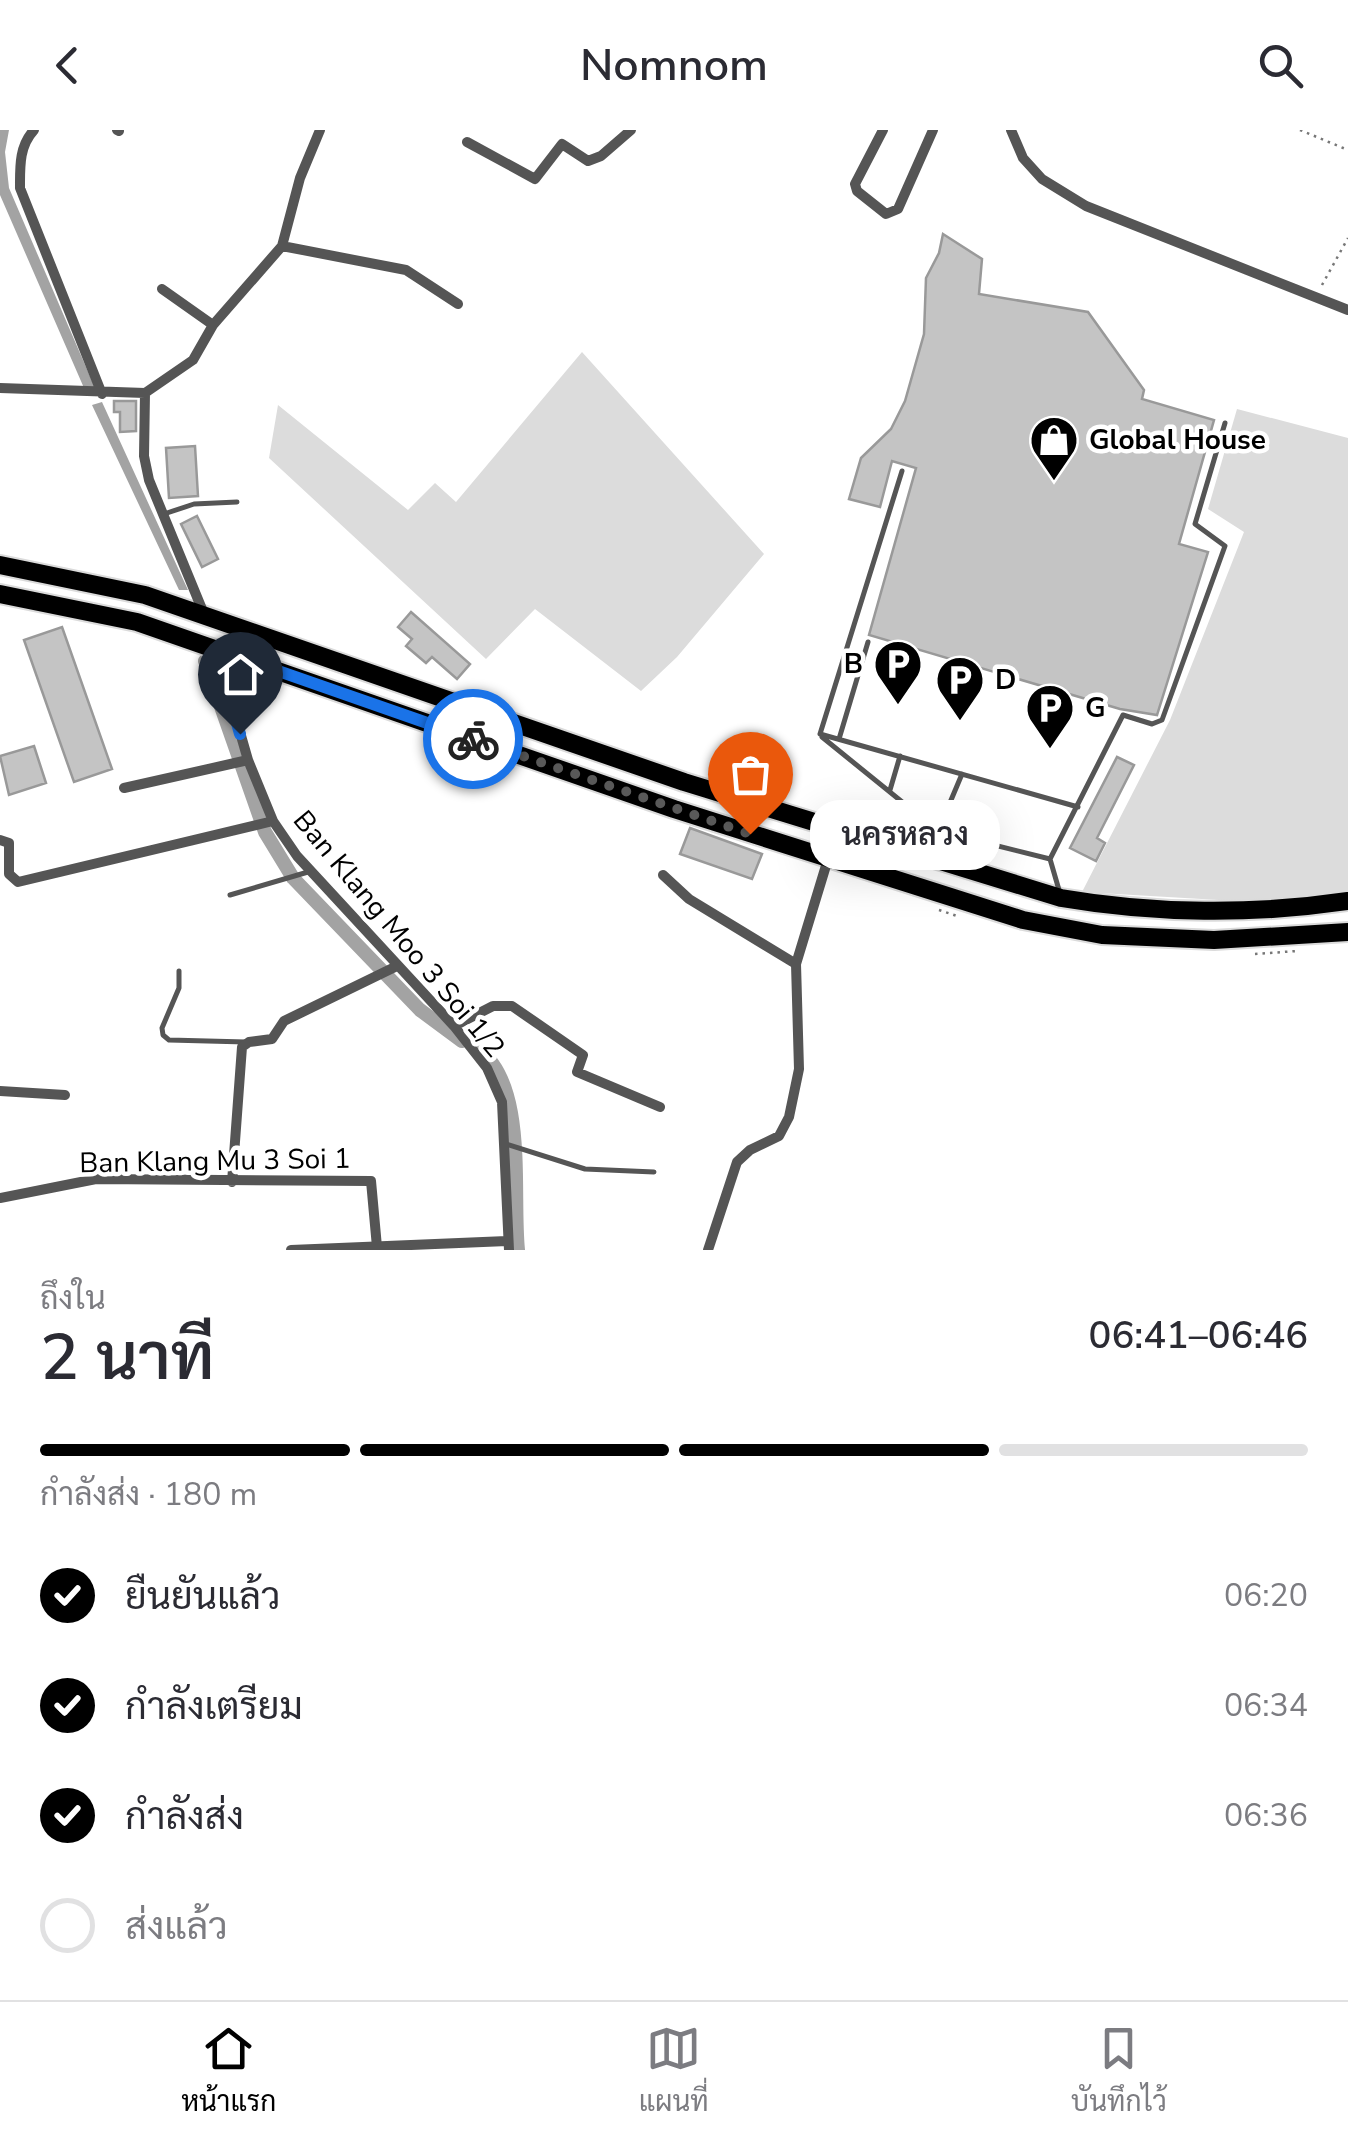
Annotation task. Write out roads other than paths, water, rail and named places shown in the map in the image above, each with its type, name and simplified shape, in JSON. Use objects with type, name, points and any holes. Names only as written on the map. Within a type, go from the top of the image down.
[{"type":"main road","points":[[0,565],[71,577],[204,614],[684,782],[1060,898],[1113,907],[1173,909],[1267,909],[1348,902]]},
{"type":"main road","points":[[0,594],[137,622],[828,859],[1024,920],[1102,935],[1214,940],[1348,932]]},
{"type":"street","points":[[34,130],[26,138],[20,188],[102,394]]},
{"type":"street","points":[[0,388],[145,393],[193,360],[214,325],[282,246],[300,178],[320,130]]},
{"type":"street","points":[[467,142],[536,178],[562,144],[588,161],[601,156],[631,130]]},
{"type":"street","points":[[883,130],[855,184],[857,191],[886,214],[898,210],[934,130]]},
{"type":"street","points":[[1011,130],[1024,158],[1061,193],[1348,310]]},
{"type":"street","points":[[282,246],[406,270],[458,304]]},
{"type":"street","points":[[162,289],[214,325]]},
{"type":"street","points":[[145,393],[144,456],[204,614]]},
{"type":"street","name":"Ban Klang Moo 3 Soi 1/2","points":[[224,652],[225,680],[248,760],[273,822],[310,871],[454,1026],[487,1068],[502,1102],[507,1144],[508,1246]]},
{"type":"street","points":[[124,788],[248,760]]},
{"type":"street","points":[[0,840],[9,843],[8,874],[18,882],[273,822]]},
{"type":"street","points":[[708,1250],[736,1162],[779,1136],[789,1117],[800,1058],[796,964],[828,859]]},
{"type":"street","points":[[663,875],[689,899],[796,964]]},
{"type":"street","points":[[232,1182],[241,1055],[249,1042],[272,1039],[284,1021],[397,966]]},
{"type":"street","points":[[454,1026],[493,1006],[521,1009],[583,1055],[578,1072],[660,1106]]},
{"type":"street","points":[[0,1091],[65,1095]]},
{"type":"street","name":"Ban Klang Mu 3 Soi 1","points":[[0,1198],[96,1179],[372,1181],[377,1247]]},
{"type":"street","points":[[291,1250],[508,1246]]},
{"type":"lane","points":[[1060,898],[1050,859],[1123,715],[1152,724],[1162,720],[1225,546],[1196,524],[1224,423]]},
{"type":"lane","points":[[820,734],[902,471]]},
{"type":"lane","points":[[164,514],[194,504],[237,502]]},
{"type":"lane","points":[[839,739],[868,642]]},
{"type":"lane","points":[[820,734],[1078,807]]},
{"type":"lane","points":[[820,734],[829,746],[938,831],[1050,859]]},
{"type":"lane","points":[[890,790],[900,756]]},
{"type":"lane","points":[[930,860],[962,774]]},
{"type":"lane","points":[[230,895],[310,871]]},
{"type":"lane","points":[[179,971],[178,988],[162,1028],[163,1035],[169,1040],[249,1042]]},
{"type":"lane","points":[[507,1144],[586,1170],[654,1172]]},
{"type":"waterway","points":[[205,661],[265,832],[293,878],[420,1010],[462,1041]]},
{"type":"waterway","points":[[478,1049],[494,1066],[511,1113],[518,1250]]},
{"type":"place","name":"Global House","points":[[1054,482]]},
{"type":"place","name":"B","points":[[898,706]]},
{"type":"place","name":"D","points":[[960,722]]},
{"type":"place","name":"G","points":[[1050,750]]},
{"type":"place","name":"นครหลวง","points":[[750,834]]}]
